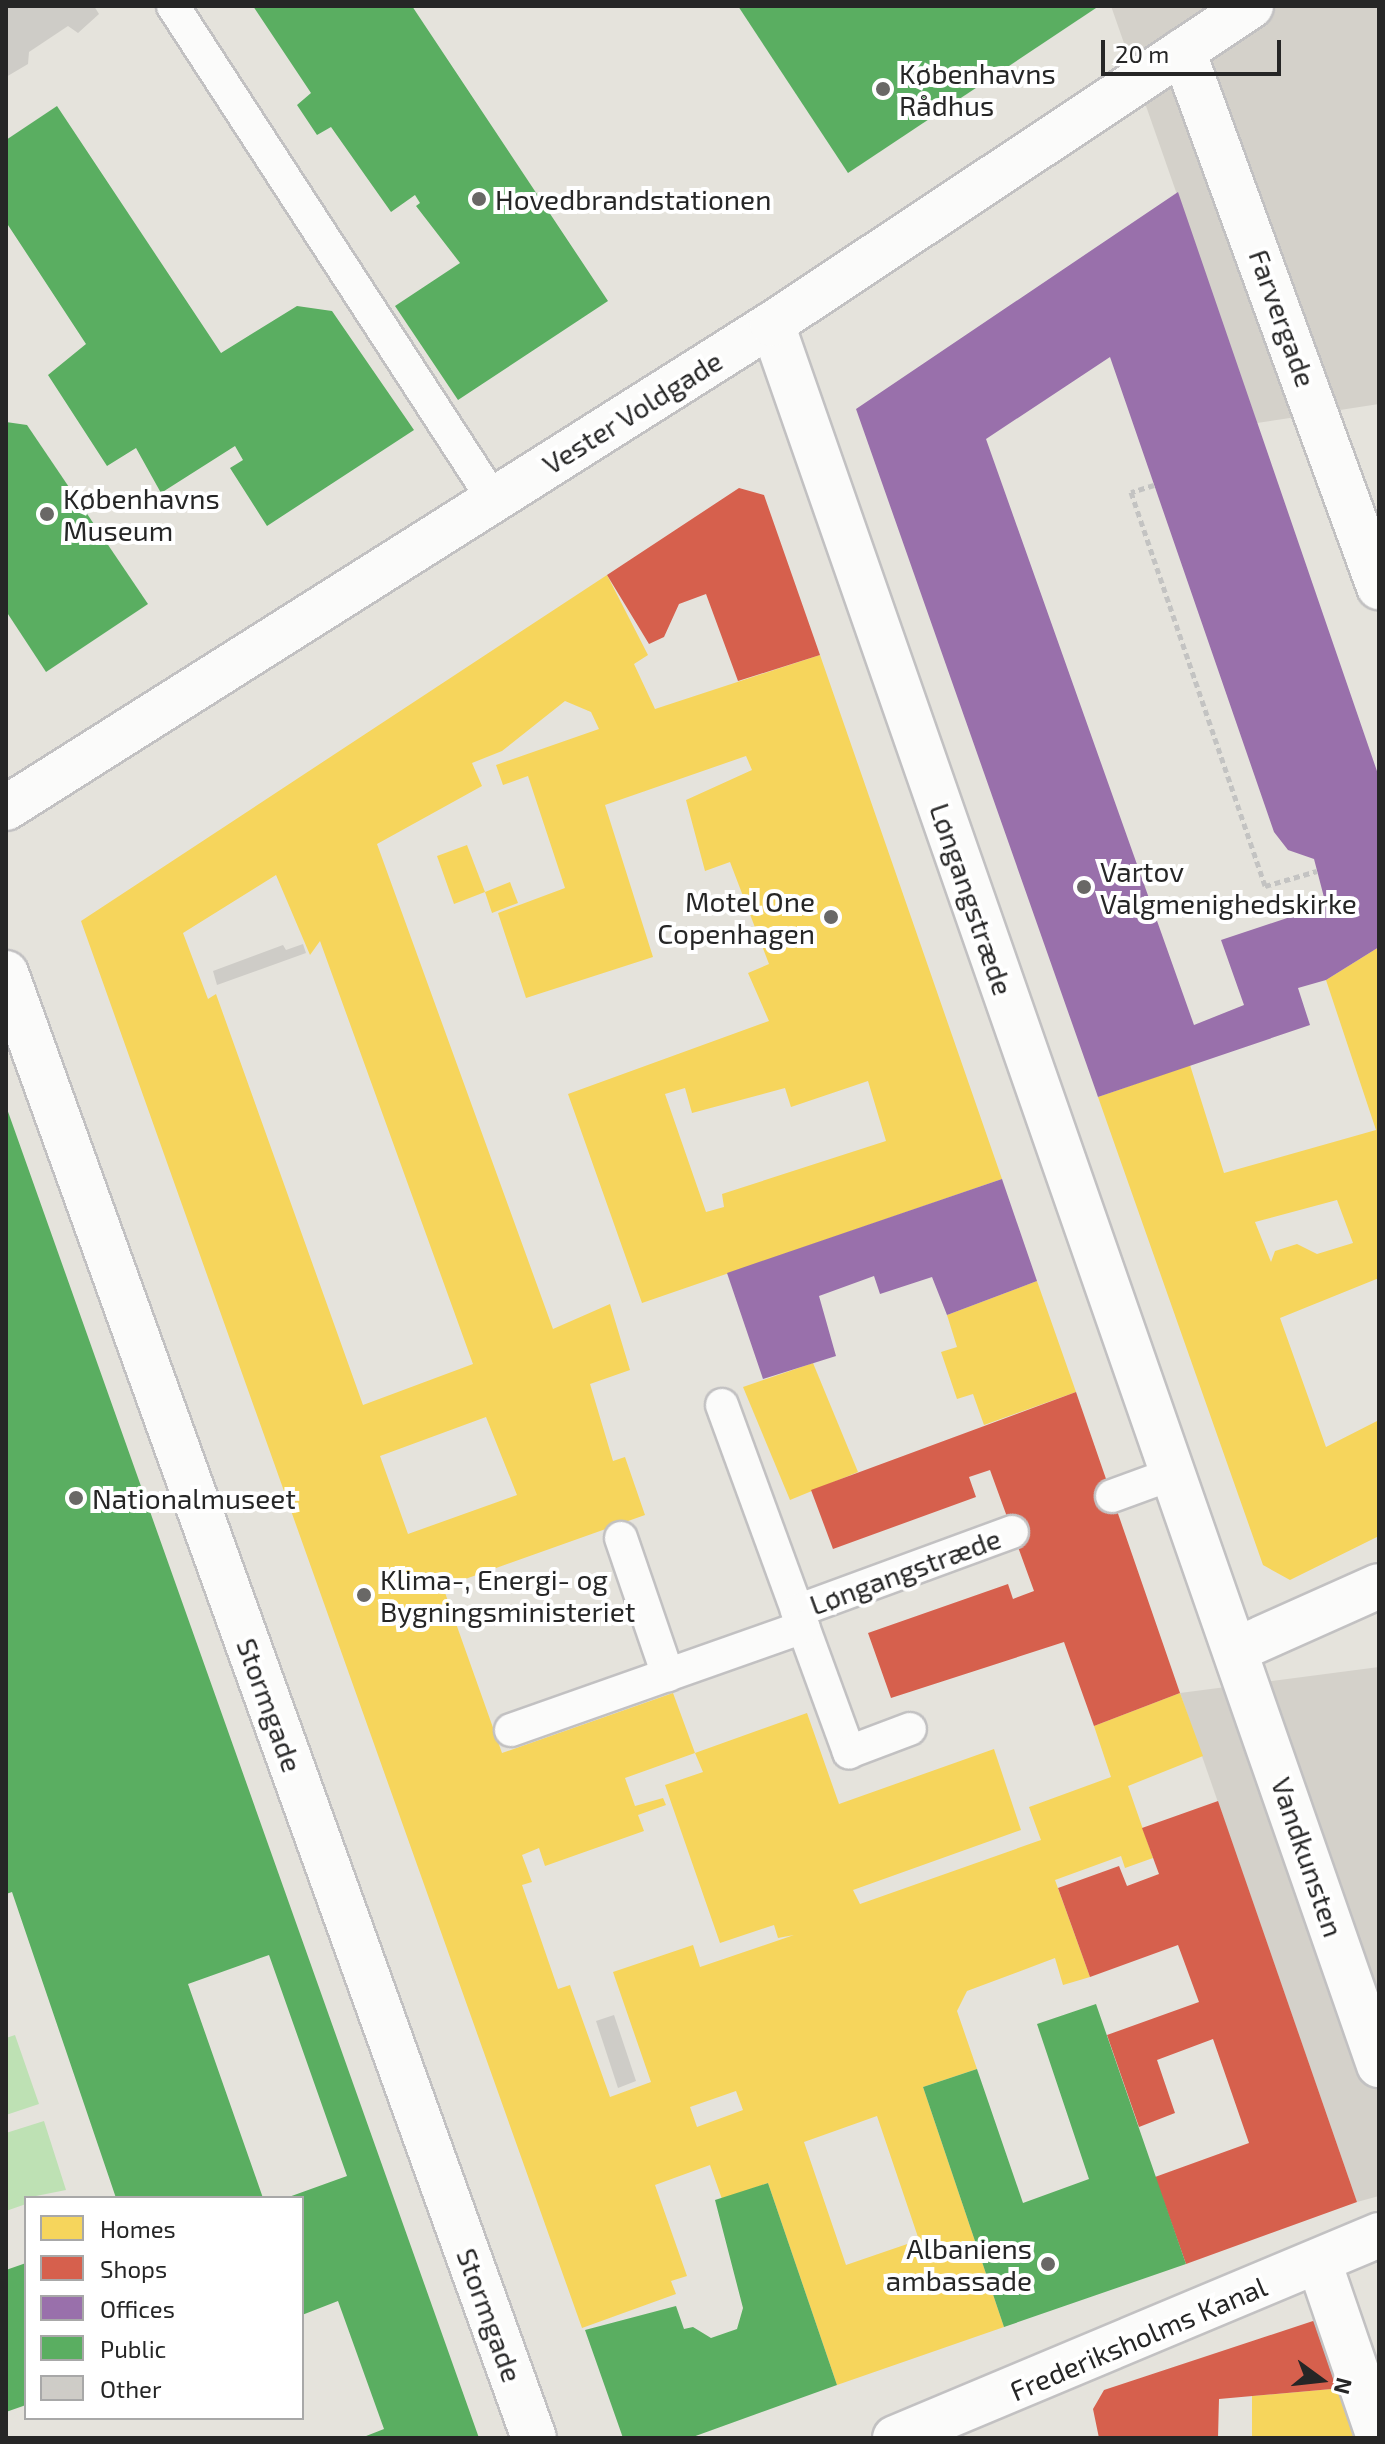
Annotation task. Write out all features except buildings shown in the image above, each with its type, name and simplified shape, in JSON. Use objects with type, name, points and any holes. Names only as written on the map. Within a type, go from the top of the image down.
[{"type":"street","name":"Vester Voldgade","points":[[6,808],[772,324],[1251,6]]},
{"type":"street","name":"Farvergade","points":[[1183,51],[1379,587]]},
{"type":"street","name":"Løngangstræde","points":[[772,324],[1238,1649]]},
{"type":"street","name":"Stormgade","points":[[6,973],[534,2438]]},
{"type":"street","points":[[1238,1649],[1379,1586]]},
{"type":"street","name":"Vandkunsten","points":[[1238,1649],[1379,2065]]},
{"type":"street","name":"Frederiksholms Kanal","points":[[922,2434],[1379,2235]]},
{"type":"street","points":[[1319,2262],[1379,2437]]},
{"type":"lane","points":[[173,6],[493,499]]},
{"type":"lane","name":"Løngangstræde","points":[[722,1405],[849,1752],[910,1729]]},
{"type":"lane","points":[[1112,1496],[1175,1473]]},
{"type":"lane","name":"Løngangstræde","points":[[800,1619],[1012,1532]]},
{"type":"lane","points":[[621,1538],[668,1675]]},
{"type":"lane","points":[[511,1730],[668,1675],[800,1619]]},
{"type":"path","points":[[1154,485],[1131,492],[1265,886],[1317,871]]},
{"type":"green space","points":[[15,2035],[39,2104],[6,2115],[6,2038]]},
{"type":"green space","points":[[44,2121],[66,2190],[24,2196],[24,2205],[6,2211],[6,2133]]},
{"type":"shaded area","points":[[1111,6],[1379,6],[1379,404],[1340,410],[1322,428],[1316,414],[1257,423]]},
{"type":"shaded area","points":[[1379,1667],[1379,2196],[1357,2202],[1180,1693]]},
{"type":"place","name":"Københavns Rådhus","points":[[883,89]]},
{"type":"place","name":"Hovedbrandstationen","points":[[479,199]]},
{"type":"place","name":"Københavns Museum","points":[[47,514]]},
{"type":"place","name":"Vartov Valgmenighedskirke","points":[[1084,887]]},
{"type":"place","name":"Motel One Copenhagen","points":[[831,917]]},
{"type":"place","name":"Nationalmuseet","points":[[76,1498]]},
{"type":"place","name":"Klima-, Energi- og Bygningsministeriet","points":[[364,1595]]},
{"type":"place","name":"Albaniens ambassade","points":[[1048,2264]]}]
